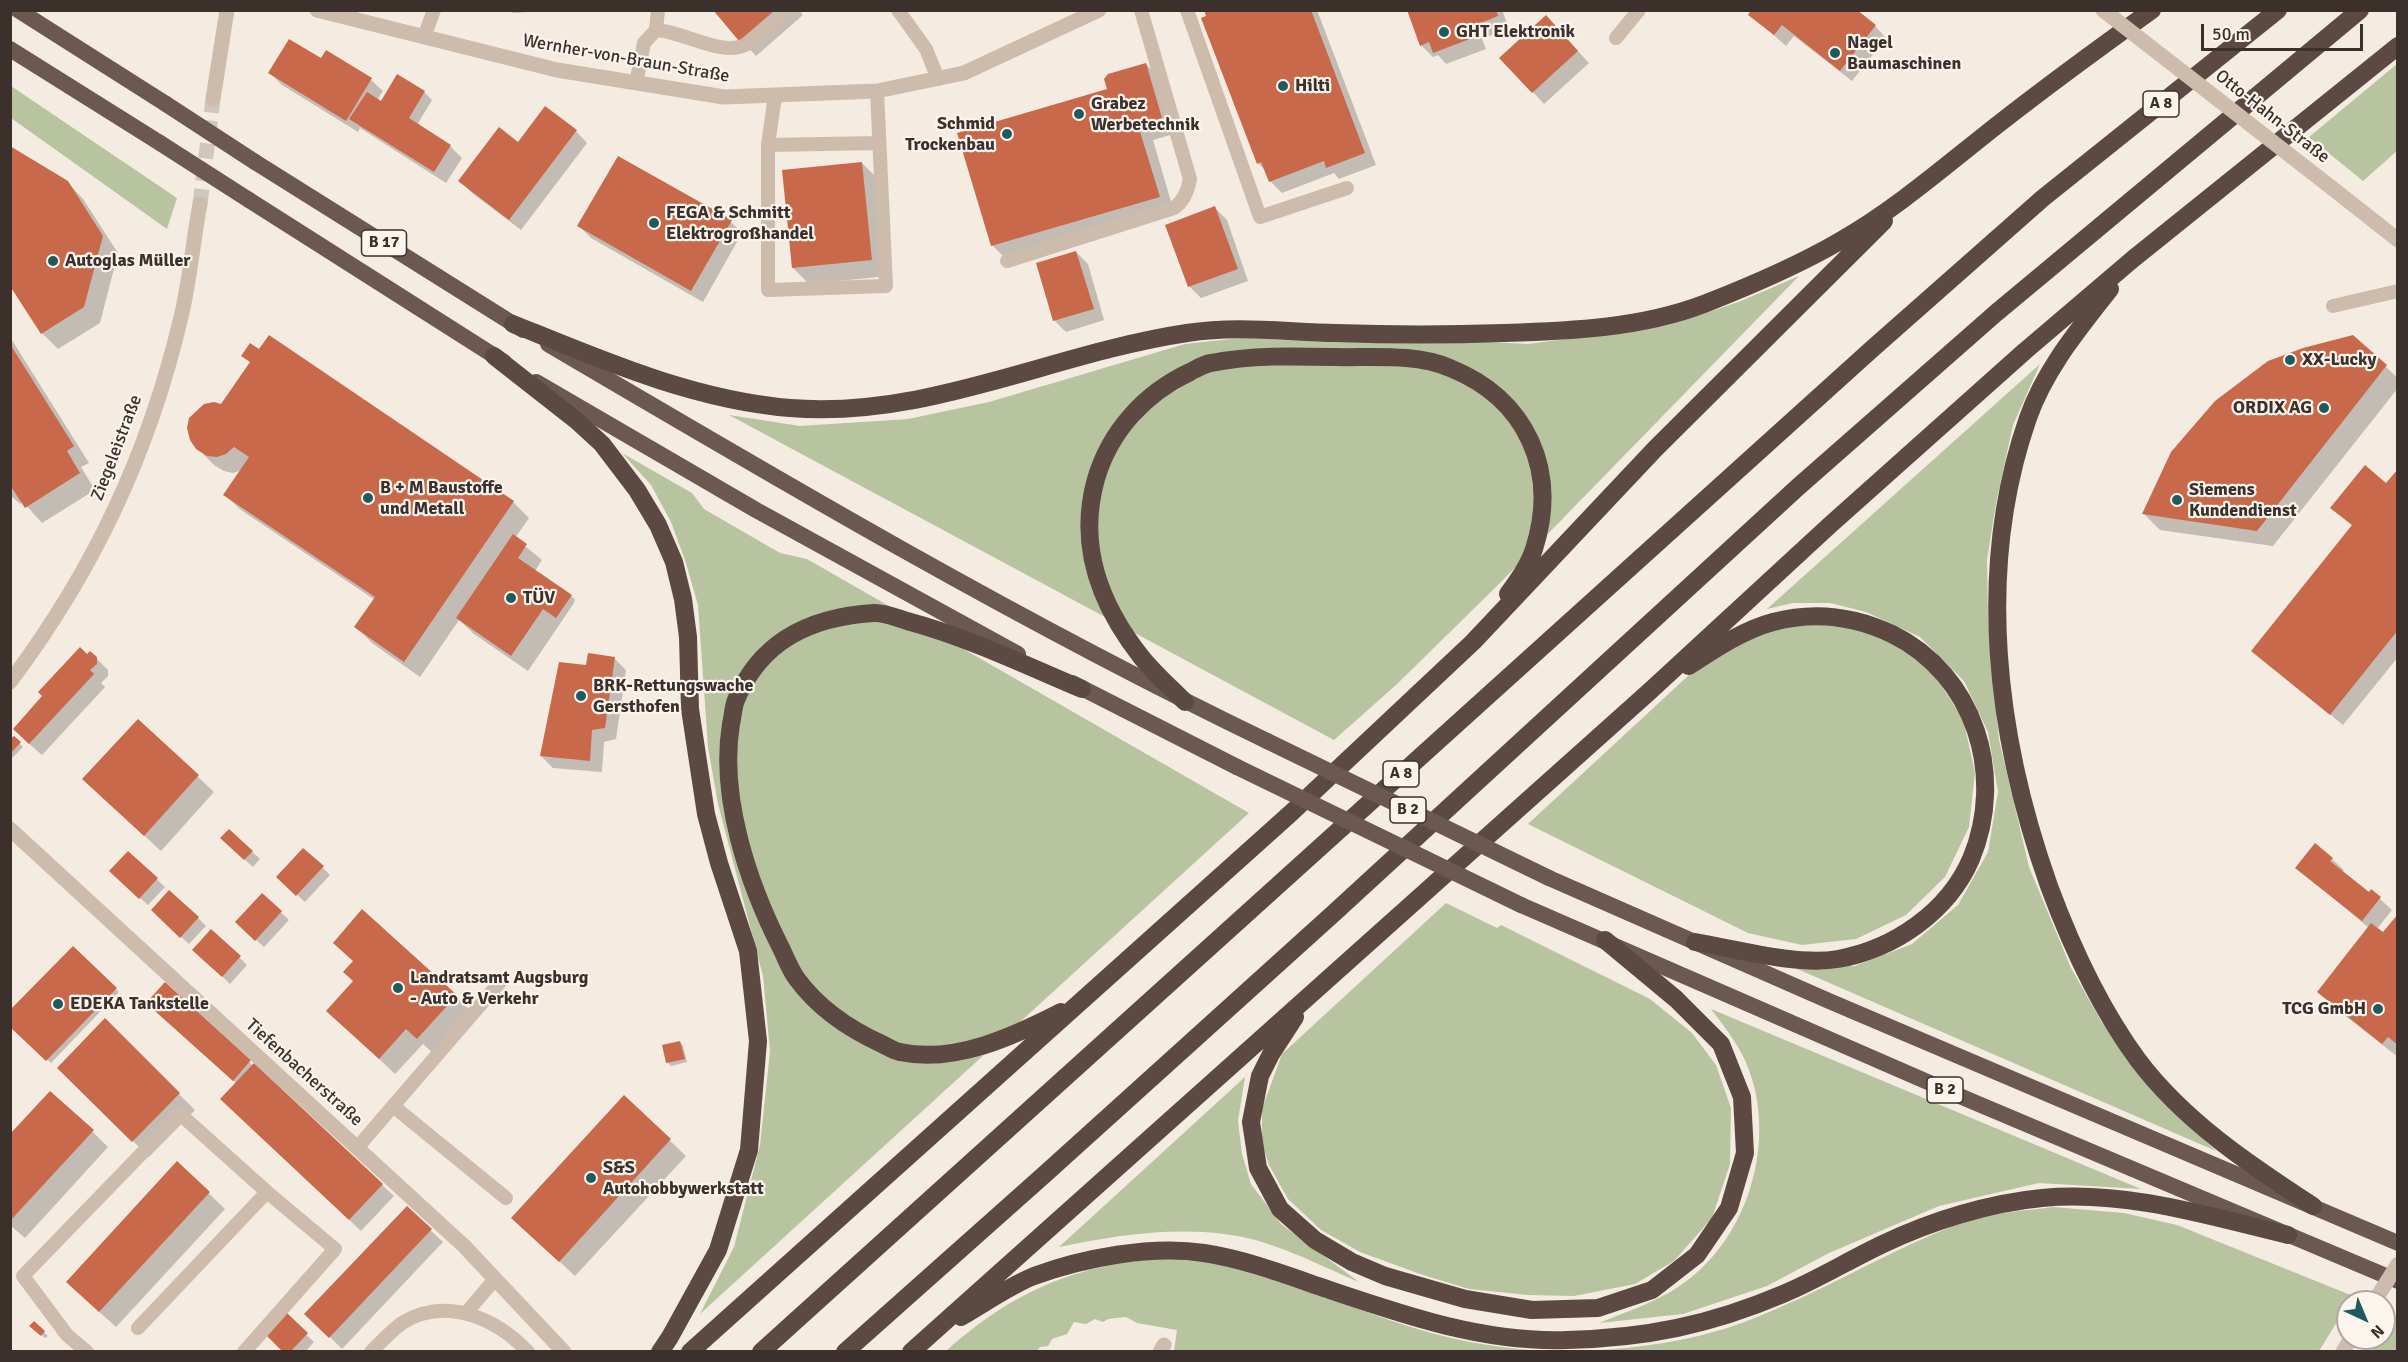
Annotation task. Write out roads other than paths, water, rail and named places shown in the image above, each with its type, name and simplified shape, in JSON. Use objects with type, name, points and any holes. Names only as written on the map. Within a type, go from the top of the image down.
[{"type":"highway","name":"B 17","points":[[18,10],[513,324]]},
{"type":"highway","points":[[513,324],[636,373],[725,399],[791,408],[852,408],[910,403],[1134,342],[1192,332],[1253,328],[1343,334],[1483,334],[1555,332],[1636,323],[1697,306],[1760,281],[1841,241],[1910,194],[2067,70],[2152,10]]},
{"type":"highway","name":"A 8","points":[[761,1352],[1872,349],[2043,198],[2278,10]]},
{"type":"highway","points":[[845,1352],[1325,921],[1798,487],[2005,305],[2360,10]]},
{"type":"highway","points":[[911,1352],[1650,692],[1998,374],[2133,260],[2397,45]]},
{"type":"highway","name":"B 17","points":[[10,49],[494,356]]},
{"type":"highway","points":[[690,1352],[1291,813],[1473,642],[1655,449],[1910,194]]},
{"type":"highway","points":[[2133,260],[2062,350],[2029,415],[2008,484],[1999,561],[1998,661],[2011,754],[2030,832],[2066,932],[2104,1010],[2139,1061],[2177,1104],[2269,1178],[2313,1206]]},
{"type":"highway","points":[[513,324],[953,579],[1185,702]]},
{"type":"highway","points":[[494,356],[756,510],[1082,689]]},
{"type":"highway","points":[[494,356],[577,421],[602,444],[637,490],[658,525],[674,562],[683,598],[688,637],[690,709],[706,814],[719,863],[748,951],[758,1041],[749,1150],[718,1250],[660,1352]]},
{"type":"highway","points":[[1185,702],[1143,658],[1116,619],[1102,593],[1092,565],[1088,532],[1090,500],[1100,465],[1119,429],[1150,397],[1174,380],[1208,363],[1249,357],[1409,358],[1449,367],[1484,385],[1513,411],[1530,439],[1541,474],[1543,514],[1533,551],[1520,576],[1473,642]]},
{"type":"highway","points":[[1082,689],[929,627],[876,612],[817,622],[778,641],[750,671],[735,702],[727,749],[732,799],[743,854],[763,912],[796,978],[823,1008],[854,1031],[900,1052],[940,1054],[982,1046],[1027,1029],[1084,1000]]},
{"type":"highway","points":[[1650,692],[1726,643],[1747,631],[1771,622],[1813,616],[1850,619],[1870,624],[1910,643],[1926,656],[1952,684],[1964,702],[1973,720],[1984,755],[1985,798],[1977,842],[1970,861],[1936,909],[1905,933],[1865,952],[1838,959],[1817,960],[1793,959],[1695,942]]},
{"type":"highway","name":"B 2","points":[[1082,689],[1521,905],[1795,1025],[2397,1281]]},
{"type":"highway","name":"B 2","points":[[1185,702],[1549,878],[2397,1243]]},
{"type":"highway","points":[[1322,985],[1296,1016],[1271,1054],[1260,1077],[1251,1122],[1258,1168],[1280,1209],[1315,1240],[1353,1262],[1385,1276],[1465,1299],[1532,1310],[1598,1308],[1652,1290],[1697,1255],[1729,1208],[1745,1153],[1742,1097],[1722,1044],[1676,999],[1605,940]]},
{"type":"highway","points":[[926,1338],[1030,1277],[1090,1259],[1144,1251],[1203,1252],[1270,1269],[1446,1327],[1507,1336],[1562,1340],[1624,1338],[1696,1325],[1786,1293],[1936,1221],[2042,1198],[2122,1200],[2157,1204],[2288,1235]]},
{"type":"street","points":[[213,99],[227,10]]},
{"type":"street","name":"Wernher-von-Braun-Straße","points":[[317,10],[557,70],[724,97],[878,91],[964,73],[1099,10]]},
{"type":"street","name":"Otto-Hahn-Straße","points":[[2103,10],[2397,240]]},
{"type":"street","name":"Ziegeleistraße","points":[[10,682],[61,611],[104,535],[151,423],[182,315],[200,204]]},
{"type":"street","name":"Tiefenbacherstraße","points":[[10,829],[464,1246],[564,1352]]},
{"type":"street","points":[[2381,1290],[2397,1264]]},
{"type":"lane","points":[[424,37],[434,10]]},
{"type":"lane","points":[[636,83],[644,43],[656,30],[658,10]]},
{"type":"lane","points":[[656,30],[669,31],[704,43],[734,49],[748,44],[788,10]]},
{"type":"lane","points":[[898,10],[926,49],[938,79]]},
{"type":"lane","points":[[1007,261],[1174,208],[1181,203],[1190,179],[1141,10]]},
{"type":"lane","points":[[1187,10],[1260,218],[1347,188]]},
{"type":"lane","points":[[1616,38],[1639,10]]},
{"type":"lane","points":[[775,96],[768,145],[768,290],[885,286],[878,91]]},
{"type":"lane","points":[[768,145],[879,144]]},
{"type":"lane","points":[[2333,306],[2356,295],[2397,291]]},
{"type":"lane","points":[[357,1148],[501,981]]},
{"type":"lane","points":[[393,1106],[506,1198]]},
{"type":"lane","points":[[87,1352],[67,1335],[23,1276],[180,1114],[335,1250],[244,1352]]},
{"type":"lane","points":[[138,1328],[267,1192]]},
{"type":"lane","points":[[466,1313],[495,1279]]},
{"type":"lane","points":[[371,1352],[401,1324],[421,1314],[444,1311],[466,1313],[489,1321],[508,1332],[528,1352]]},
{"type":"tunnel","points":[[200,204],[213,99]]},
{"type":"place","name":"GHT Elektronik","points":[[1444,32]]},
{"type":"place","name":"Nagel Baumaschinen","points":[[1835,53]]},
{"type":"place","name":"Hilti","points":[[1283,86]]},
{"type":"place","name":"Grabez Werbetechnik","points":[[1079,114]]},
{"type":"place","name":"Schmid Trockenbau","points":[[1007,134]]},
{"type":"place","name":"FEGA & Schmitt Elektrogroßhandel","points":[[654,223]]},
{"type":"place","name":"Autoglas Müller","points":[[53,261]]},
{"type":"place","name":"XX-Lucky","points":[[2290,360]]},
{"type":"place","name":"ORDIX AG","points":[[2324,408]]},
{"type":"place","name":"B + M Baustoffe und Metall","points":[[368,498]]},
{"type":"place","name":"Siemens Kundendienst","points":[[2177,500]]},
{"type":"place","name":"TÜV","points":[[511,598]]},
{"type":"place","name":"BRK-Rettungswache Gersthofen","points":[[581,696]]},
{"type":"place","name":"Landratsamt Augsburg - Auto & Verkehr","points":[[398,988]]},
{"type":"place","name":"EDEKA Tankstelle","points":[[58,1004]]},
{"type":"place","name":"TCG GmbH","points":[[2378,1009]]},
{"type":"place","name":"S&S Autohobbywerkstatt","points":[[591,1178]]}]
